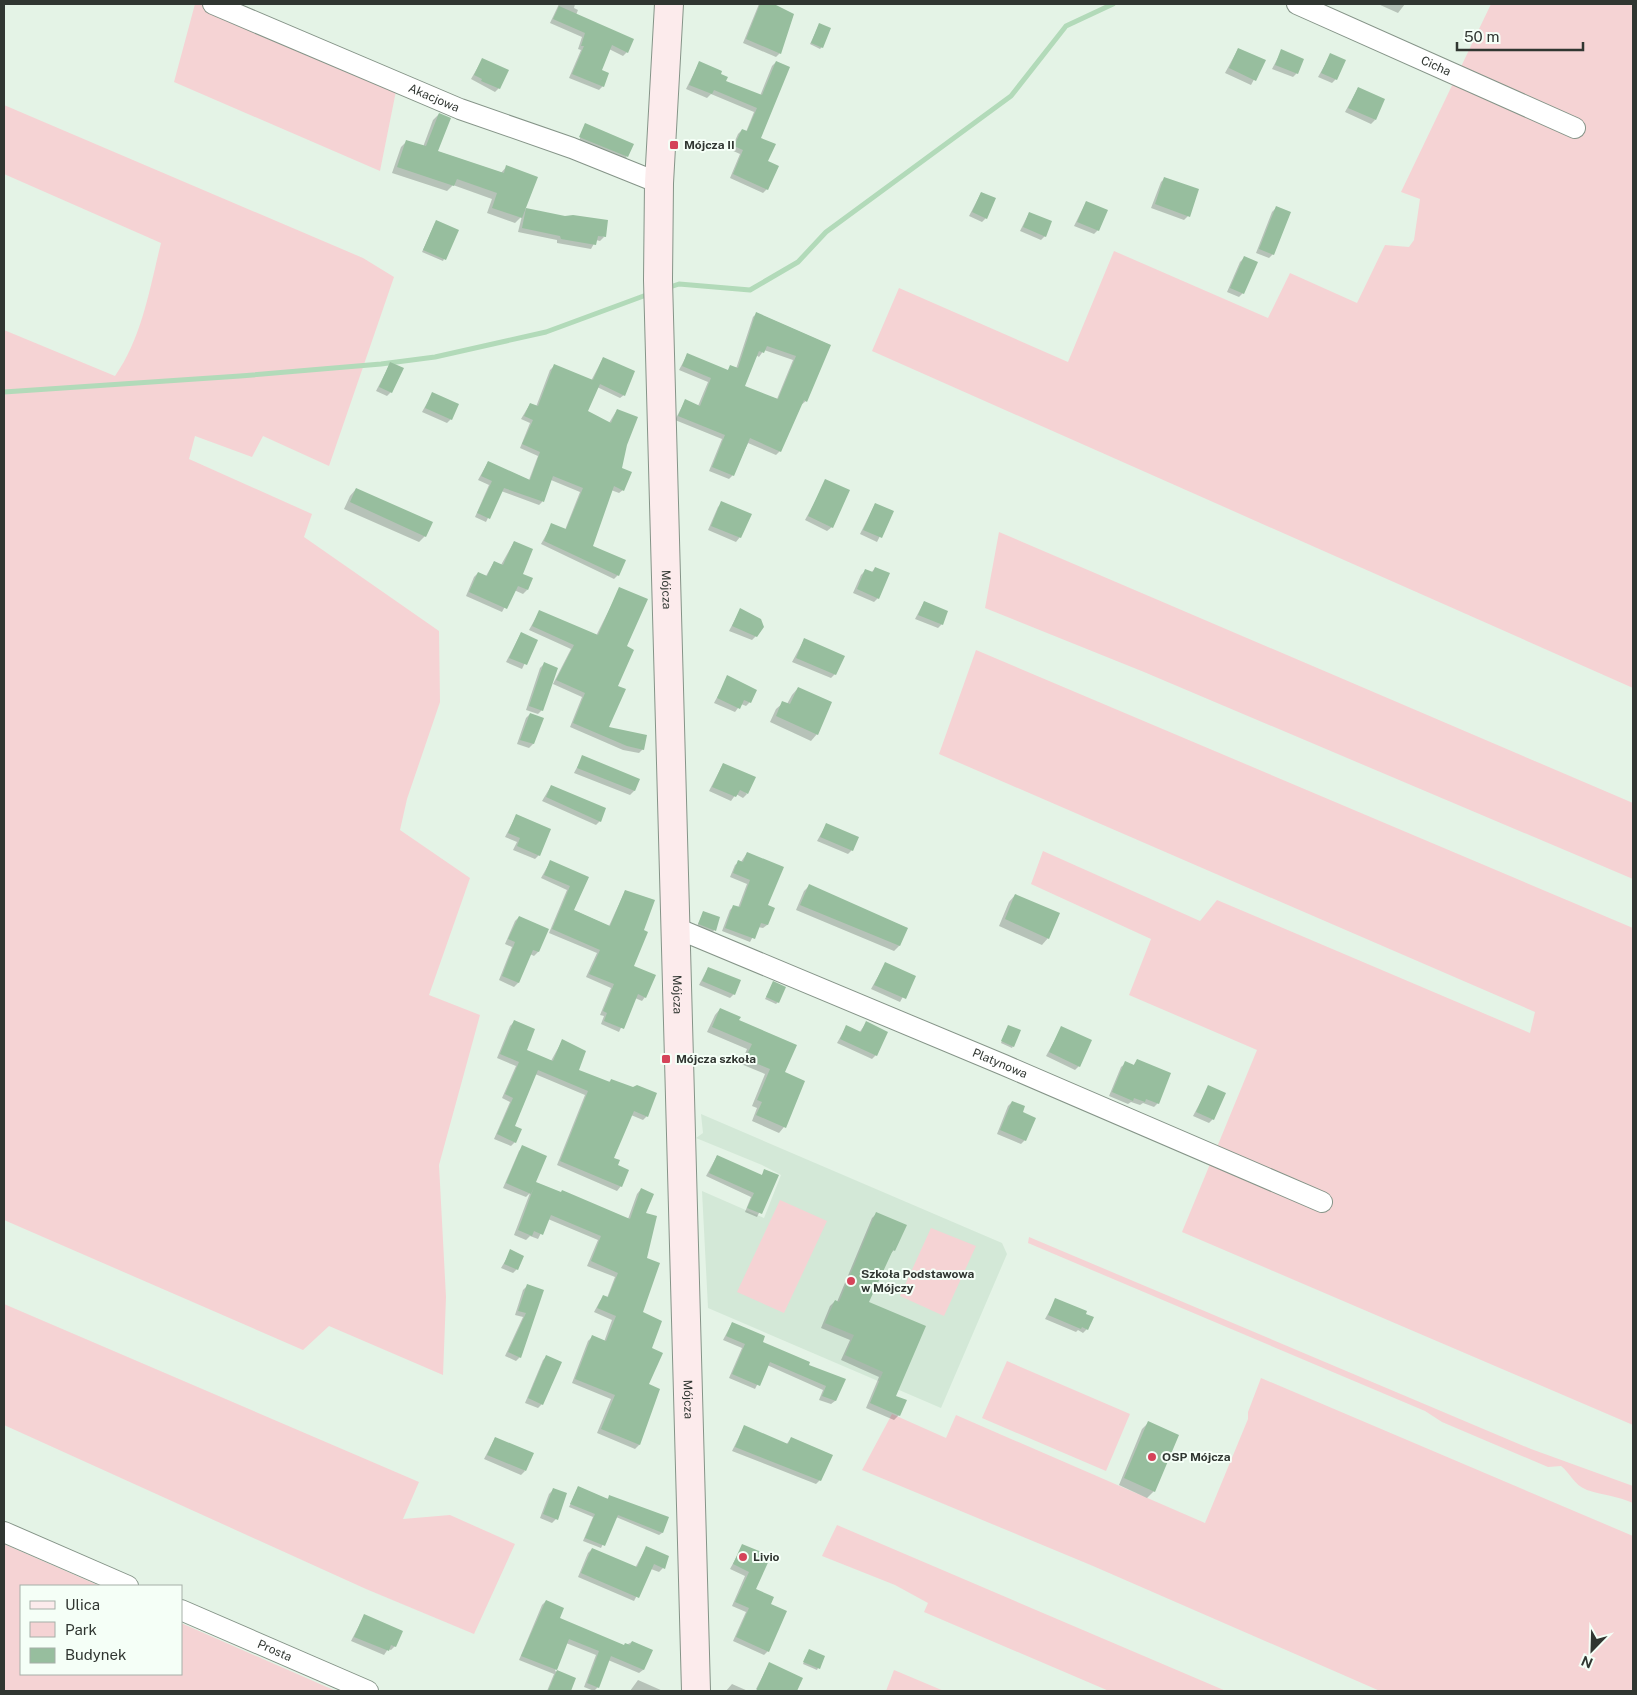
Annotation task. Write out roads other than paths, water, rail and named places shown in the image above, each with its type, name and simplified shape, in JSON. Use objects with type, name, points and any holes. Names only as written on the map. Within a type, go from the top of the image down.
[{"type":"street","name":"Akacjowa","points":[[213,4],[460,109],[572,148],[659,183]]},
{"type":"street","name":"Mójcza","points":[[669,4],[659,183],[658,289],[696,1691]]},
{"type":"street","name":"Cicha","points":[[1297,4],[1575,128]]},
{"type":"street","name":"Platynowa","points":[[676,928],[1004,1065],[1322,1202]]},
{"type":"street","points":[[4,1532],[126,1585]]},
{"type":"street","name":"Prosta","points":[[182,1610],[368,1691]]},
{"type":"waterway","points":[[667,288],[679,284],[750,290],[798,262],[826,232],[1011,96],[1066,26],[1113,4]]},
{"type":"waterway","points":[[4,392],[240,376],[381,364],[435,357],[546,332],[649,294]]},
{"type":"place","name":"Mójcza II","points":[[674,145]]},
{"type":"place","name":"Mójcza szkoła","points":[[666,1059]]},
{"type":"place","name":"Szkoła Podstawowa w Mójczy","points":[[851,1281]]},
{"type":"place","name":"OSP Mójcza","points":[[1152,1457]]},
{"type":"place","name":"Livio","points":[[743,1557]]}]
